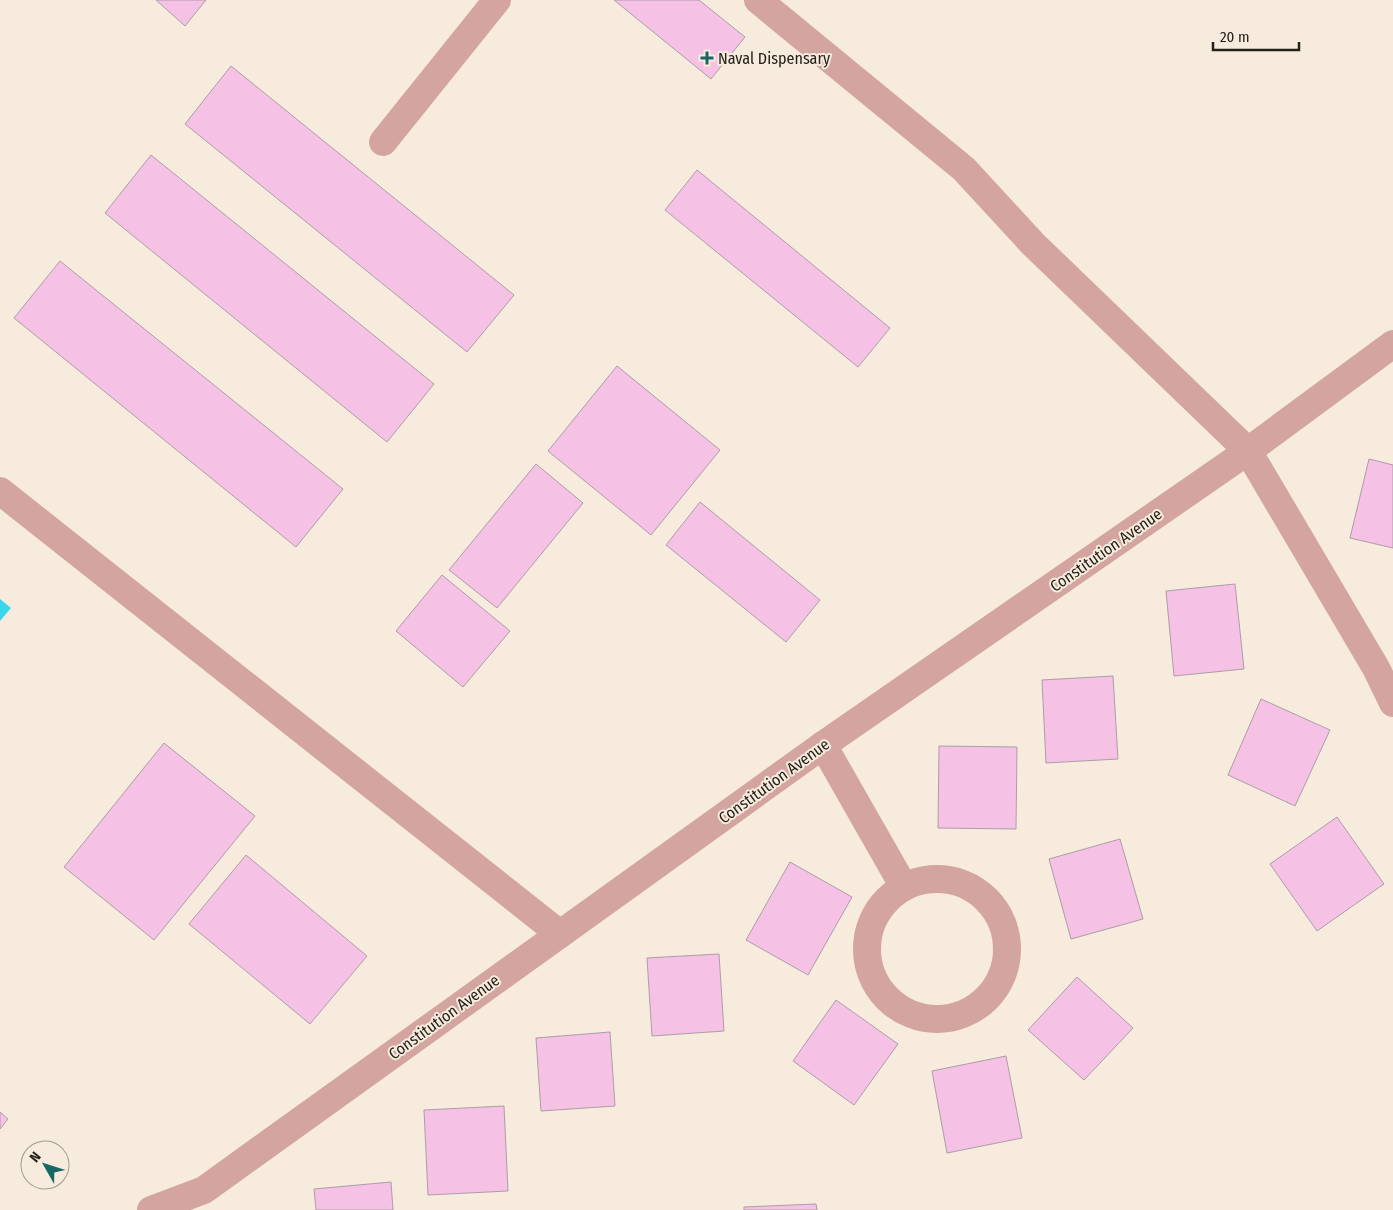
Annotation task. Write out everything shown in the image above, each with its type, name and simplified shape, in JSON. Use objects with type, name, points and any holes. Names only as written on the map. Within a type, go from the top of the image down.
[{"type":"street","points":[[383,142],[497,0]]},
{"type":"street","points":[[758,0],[964,169],[1033,244],[1248,451],[1376,668],[1393,704]]},
{"type":"street","name":"Constitution Avenue","points":[[151,1210],[208,1200],[560,934],[824,745],[1248,451],[1393,344]]},
{"type":"street","points":[[0,491],[560,934]]},
{"type":"street","points":[[824,745],[904,887]]},
{"type":"street","points":[[927,880],[952,881],[975,890],[988,901],[1001,921],[1006,934],[1004,969],[994,991],[968,1012],[944,1019],[918,1017],[894,1005],[884,996],[872,976],[867,957],[869,933],[875,916],[890,897],[904,887],[927,880]]},
{"type":"water","points":[[0,599],[11,608],[0,621]]},
{"type":"building","points":[[156,0],[206,0],[185,26]]},
{"type":"building","name":"Naval Dispensary","points":[[614,0],[699,0],[745,37],[711,79]]},
{"type":"building","points":[[231,66],[514,295],[467,352],[185,124]]},
{"type":"building","points":[[151,155],[434,384],[387,442],[105,213]]},
{"type":"building","points":[[697,170],[890,328],[858,367],[665,210]]},
{"type":"building","points":[[60,261],[343,489],[296,547],[14,318]]},
{"type":"building","points":[[617,366],[720,450],[651,535],[548,451]]},
{"type":"building","points":[[1369,459],[1393,465],[1393,548],[1350,538]]},
{"type":"building","points":[[536,464],[583,503],[497,608],[449,570]]},
{"type":"building","points":[[700,502],[820,600],[786,642],[666,545]]},
{"type":"building","points":[[442,575],[510,631],[463,687],[396,631]]},
{"type":"building","points":[[1235,584],[1244,669],[1174,676],[1166,591]]},
{"type":"building","points":[[1113,676],[1118,759],[1046,763],[1042,680]]},
{"type":"building","points":[[1261,699],[1330,730],[1295,806],[1228,775]]},
{"type":"building","points":[[164,743],[255,816],[154,940],[64,867]]},
{"type":"building","points":[[939,746],[1017,747],[1016,829],[938,828]]},
{"type":"building","points":[[1337,817],[1384,884],[1317,931],[1270,864]]},
{"type":"building","points":[[1120,839],[1143,919],[1071,939],[1049,859]]},
{"type":"building","points":[[246,855],[367,956],[310,1024],[189,924]]},
{"type":"building","points":[[790,862],[852,897],[808,975],[746,940]]},
{"type":"building","points":[[719,954],[724,1031],[652,1036],[647,958]]},
{"type":"building","points":[[1077,977],[1133,1028],[1084,1080],[1028,1030]]},
{"type":"building","points":[[836,1000],[898,1044],[854,1105],[793,1061]]},
{"type":"building","points":[[610,1032],[615,1106],[541,1111],[536,1038]]},
{"type":"building","points":[[1006,1056],[1022,1138],[947,1153],[932,1071]]},
{"type":"building","points":[[504,1106],[508,1191],[428,1195],[424,1110]]},
{"type":"building","points":[[0,1112],[8,1119],[0,1129]]},
{"type":"building","points":[[391,1182],[393,1210],[316,1210],[314,1189]]},
{"type":"building","points":[[816,1204],[817,1210],[744,1210],[744,1207]]},
{"type":"place","name":"Naval Dispensary","points":[[707,58]]}]
